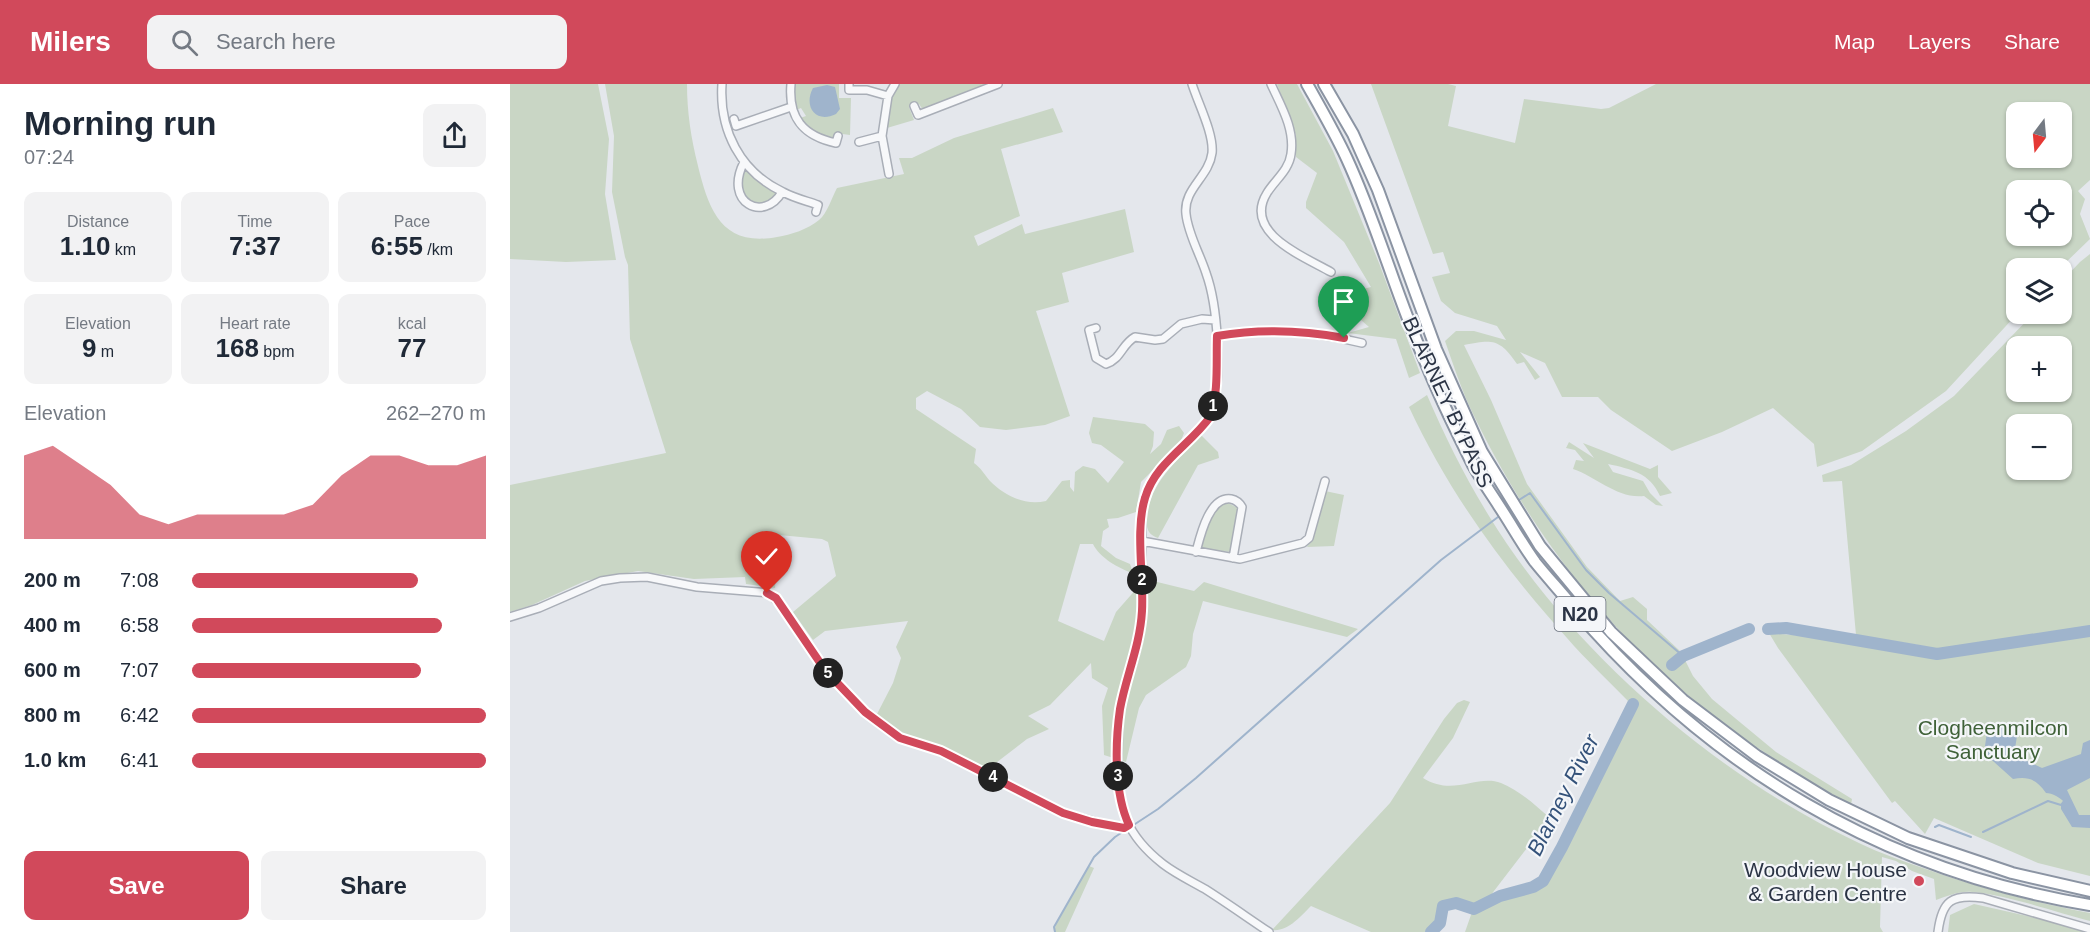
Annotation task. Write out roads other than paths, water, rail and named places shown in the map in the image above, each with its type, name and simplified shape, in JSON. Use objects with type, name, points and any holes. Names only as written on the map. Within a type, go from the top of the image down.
[{"type":"highway","name":"BLARNEY BYPASS","points":[[1307,84],[1347,159],[1425,362],[1475,468],[1534,560],[1611,651],[1678,714],[1711,741],[1767,780],[1822,814],[1868,837],[1965,876],[2015,890],[2090,905]]},
{"type":"highway","name":"N20","points":[[1324,84],[1336,103]]},
{"type":"highway","name":"N20","points":[[1331,84],[1336,103]]},
{"type":"highway","name":"BLARNEY BYPASS","points":[[1336,103],[1353,134],[1378,190],[1436,349],[1482,452],[1540,546],[1611,632],[1683,700],[1757,756],[1829,800],[1908,838],[2012,873],[2090,891]]},
{"type":"street","points":[[722,84],[724,124],[744,162],[761,178],[782,192],[818,206],[816,212]]},
{"type":"street","points":[[791,84],[791,107],[802,125],[813,135],[836,144],[838,136]]},
{"type":"street","points":[[849,84],[849,90],[867,87],[888,96]]},
{"type":"street","points":[[890,174],[882,136],[888,96],[895,84]]},
{"type":"street","points":[[914,106],[918,115],[998,84]]},
{"type":"street","points":[[1192,84],[1212,147],[1212,155],[1205,172],[1189,192],[1185,205],[1186,215],[1207,275],[1215,320],[1217,336],[1213,407],[1204,424],[1152,482],[1145,498],[1138,646],[1120,710],[1119,798],[1130,828],[1162,864],[1269,932]]},
{"type":"street","points":[[1271,84],[1292,135],[1291,156],[1284,172],[1265,196],[1262,207],[1264,226],[1280,243],[1331,272]]},
{"type":"street","points":[[734,119],[736,126],[791,107]]},
{"type":"street","points":[[859,142],[882,136]]},
{"type":"street","points":[[744,162],[738,177],[739,195],[744,202],[760,207],[769,205],[778,199],[782,192]]},
{"type":"street","points":[[1096,328],[1089,330],[1096,358],[1106,364],[1117,358],[1124,345],[1135,337],[1163,339],[1181,324],[1202,319],[1215,320]]},
{"type":"street","points":[[1217,336],[1253,331],[1280,331],[1324,334],[1362,343]]},
{"type":"street","points":[[1142,541],[1240,559],[1306,541],[1309,538],[1325,481]]},
{"type":"street","points":[[1196,552],[1199,538],[1215,505],[1227,499],[1233,500],[1242,507],[1233,558]]},
{"type":"street","points":[[510,616],[539,608],[601,581],[620,578],[646,577],[697,587],[769,593],[776,598],[829,675],[865,712],[900,738],[941,751],[1063,813],[1115,827],[1130,828]]},
{"type":"street","points":[[1938,932],[1940,914],[1946,904],[1968,896],[1998,902],[2090,929]]},
{"type":"water","points":[[827,85],[835,87],[840,109],[836,114],[823,117],[813,112],[810,95],[813,88]]},
{"type":"water","points":[[2000,726],[2017,736],[2014,755],[2042,768],[2081,754],[2083,743],[2090,740],[2090,778],[2067,790],[2079,815],[2090,815],[2090,828],[2072,827],[2061,809],[2064,802],[2061,799],[2046,793],[2032,780],[2013,779],[1984,753],[1987,732]]},
{"type":"waterway","points":[[1519,500],[1530,493],[1586,570],[1609,593],[1683,656]]},
{"type":"waterway","points":[[1132,826],[1158,809],[1196,778],[1441,560],[1498,517]]},
{"type":"waterway","name":"Blarney River","points":[[1768,629],[1786,628],[1937,654],[2090,631]]},
{"type":"waterway","name":"Blarney River","points":[[1672,665],[1683,656],[1749,629]]},
{"type":"waterway","name":"Blarney River","points":[[1431,932],[1440,923],[1443,906],[1456,903],[1474,909],[1500,896],[1533,887],[1543,881],[1633,704]]},
{"type":"waterway","points":[[1983,832],[2048,801],[2061,805],[2064,801]]},
{"type":"waterway","points":[[1935,827],[1939,825],[1971,837]]},
{"type":"waterway","points":[[1055,932],[1054,927],[1094,857],[1127,829]]},
{"type":"place","name":"Woodview House & Garden Centre","points":[[1919,881]]},
{"type":"park label","name":"Clogheenmilcon Sanctuary","points":[[1993,739]]}]
